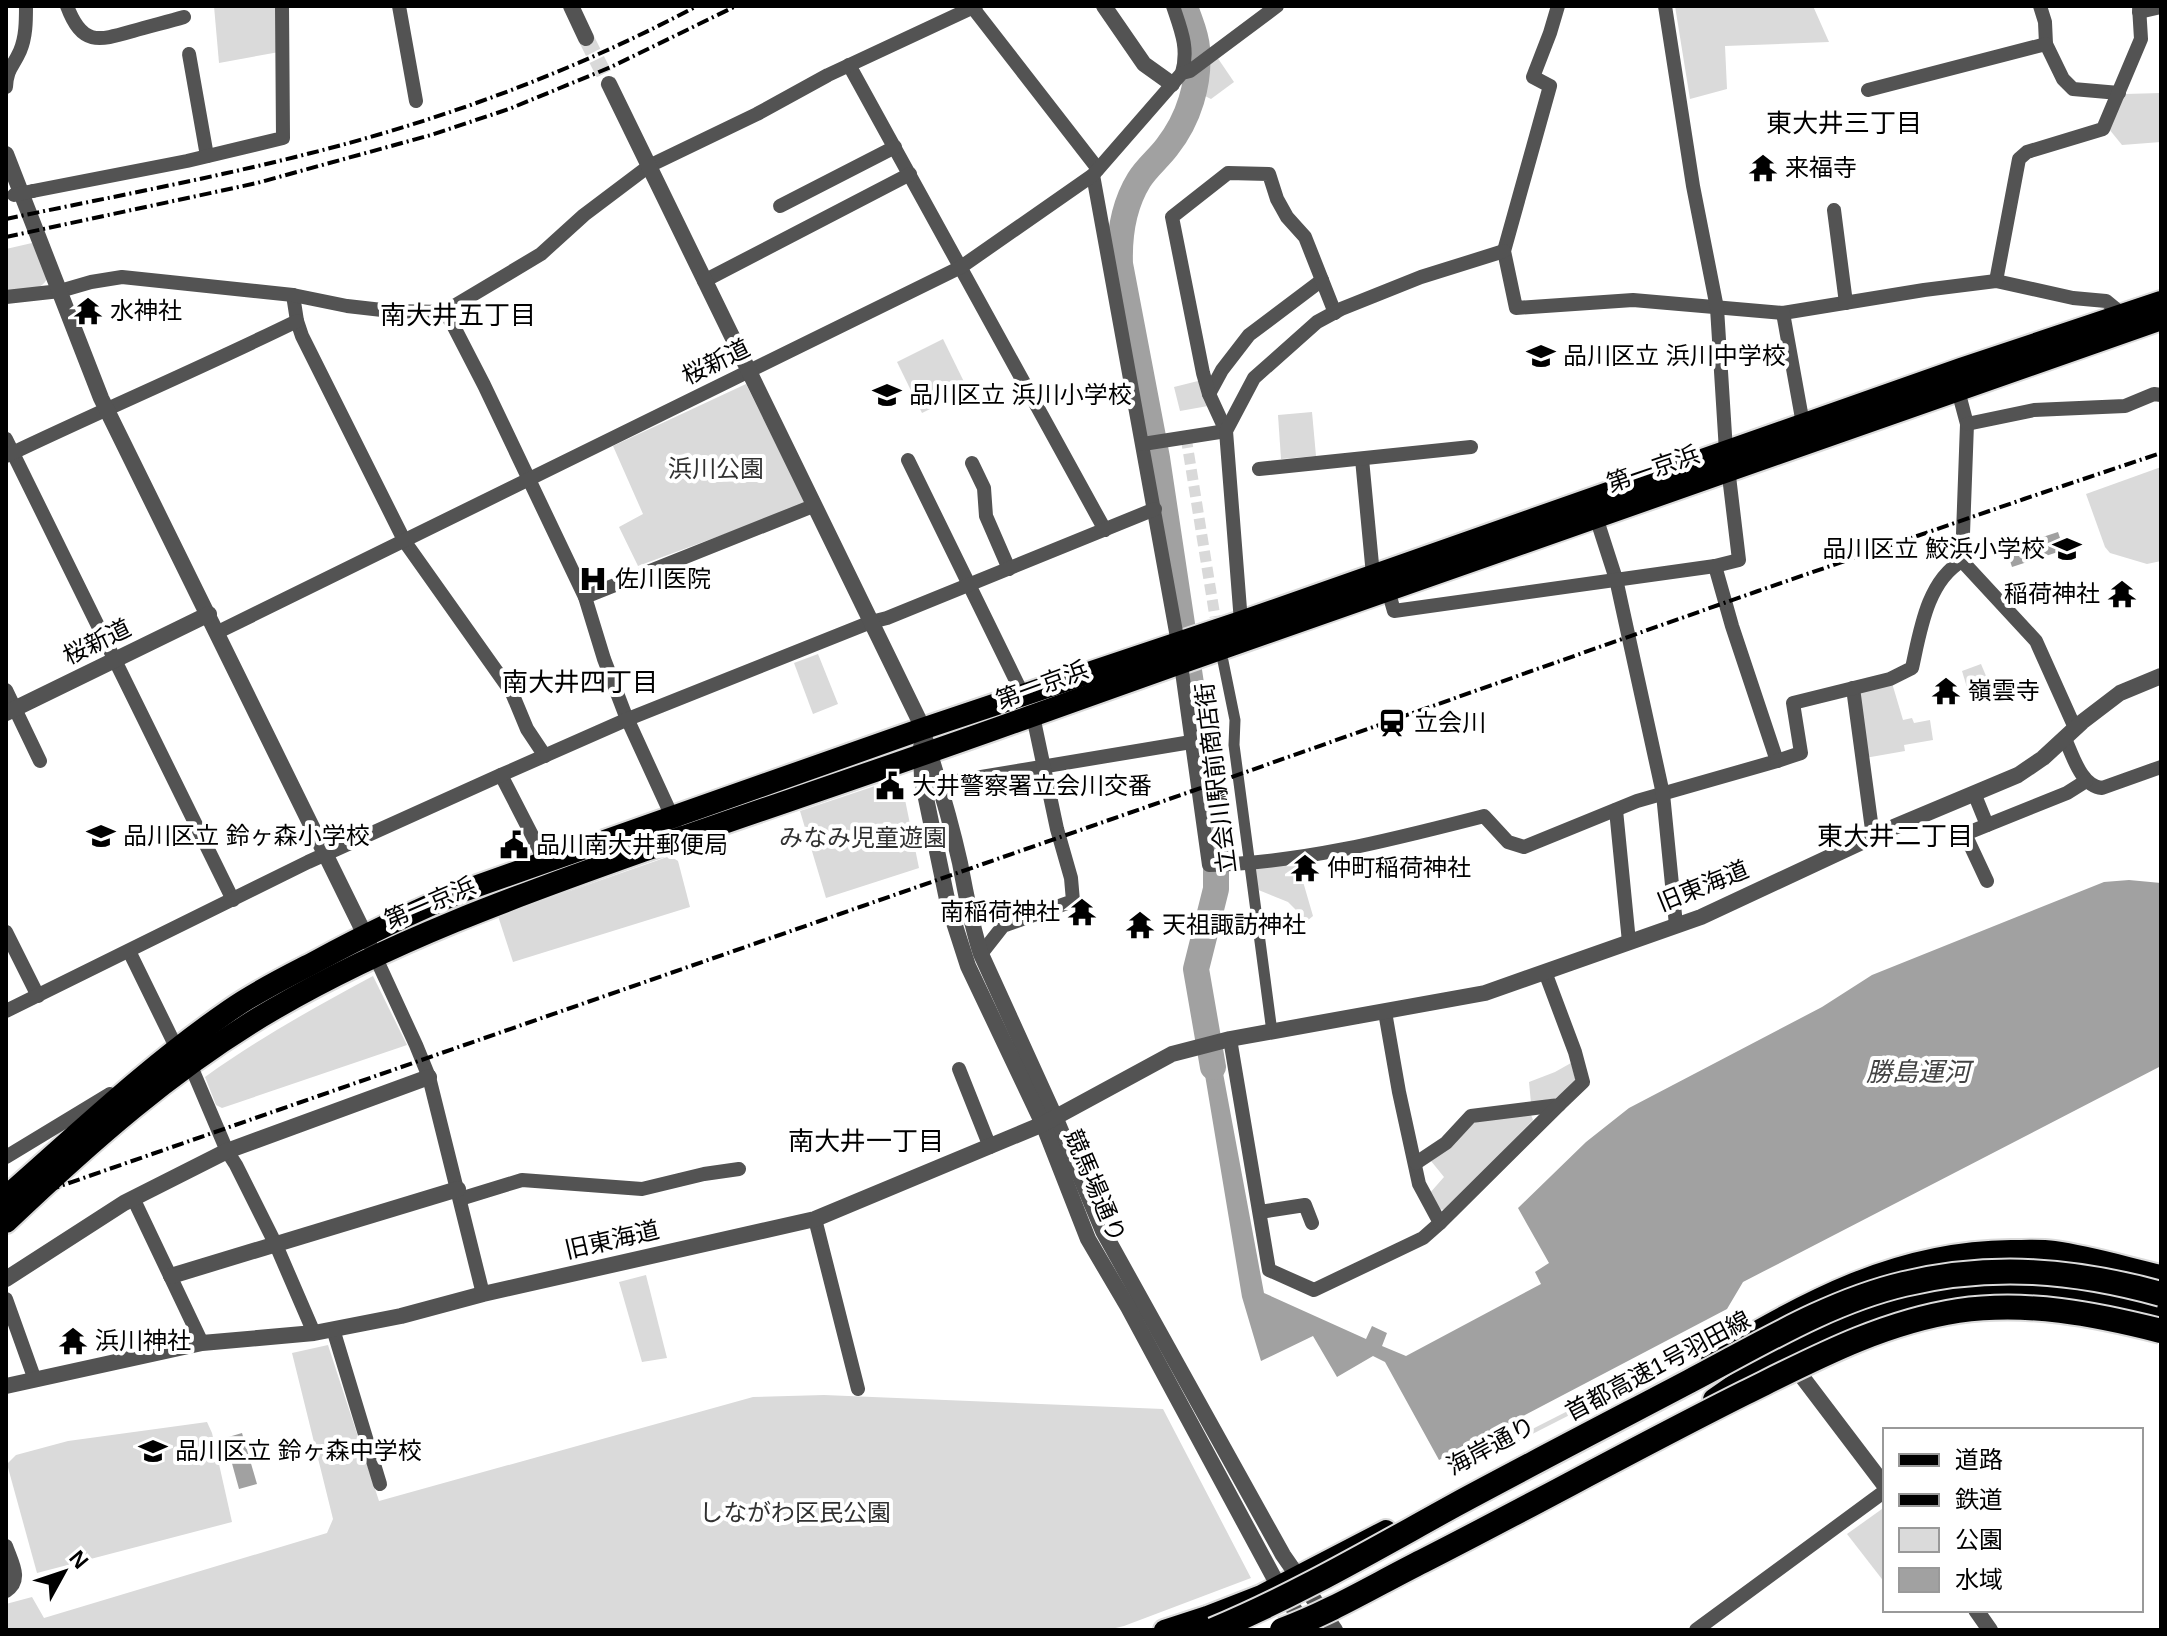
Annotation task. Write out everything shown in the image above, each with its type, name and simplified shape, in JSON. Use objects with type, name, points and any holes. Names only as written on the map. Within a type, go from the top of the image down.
[{"type":"highway","name":"第一京浜","points":[[6,1222],[233,1008],[269,985],[394,920],[543,861],[677,828],[925,754],[1033,716],[1193,651],[1956,381],[2161,302]]},
{"type":"highway","name":"第一京浜","points":[[6,1197],[155,1067],[184,1056],[403,942],[677,828],[922,729],[1023,695],[1193,651],[1241,622],[1596,517],[1803,424],[2161,319]]},
{"type":"highway","name":"首都高速1号羽田線","points":[[1215,1630],[1291,1595],[1510,1475],[1789,1330],[1869,1294],[1938,1278],[2016,1270],[2093,1278],[2161,1294]]},
{"type":"highway","points":[[1672,1430],[1752,1374],[1824,1333],[1877,1312],[1933,1297],[2017,1288],[2051,1290],[2091,1295],[2161,1311]]},
{"type":"highway","points":[[1282,1630],[1857,1338],[1910,1321],[1989,1308],[2086,1313],[2161,1331]]},
{"type":"highway","points":[[1215,1630],[1264,1617],[1320,1594],[1710,1387],[1783,1338],[1791,1312]]},
{"type":"main road","name":"海岸通り","points":[[1164,1630],[1235,1607],[1279,1587],[1650,1392],[1791,1312],[1876,1273],[1918,1261],[1980,1250],[2052,1251],[2161,1275]]},
{"type":"main road","points":[[1309,1630],[1332,1625],[1671,1439],[1800,1374],[1846,1352],[1906,1330],[1989,1317],[2051,1319],[2161,1341]]},
{"type":"street","points":[[6,87],[7,73],[24,37],[26,6]]},
{"type":"street","points":[[67,6],[72,22],[93,38],[109,38],[184,15]]},
{"type":"street","points":[[8,195],[283,138],[282,6]]},
{"type":"street","points":[[399,6],[416,101]]},
{"type":"street","points":[[571,6],[586,38]]},
{"type":"street","points":[[1104,6],[1144,64],[1181,76],[1186,59],[1184,40],[1173,6]]},
{"type":"street","name":"桜新道","points":[[218,632],[961,267],[1096,172],[1181,76],[1277,6]]},
{"type":"street","points":[[1558,6],[1533,77],[1550,86],[1504,251],[1516,308],[1633,300],[1783,313],[1996,281],[2073,298],[2106,301],[2123,315]]},
{"type":"street","points":[[1362,459],[1380,583],[1394,611],[1715,566],[1739,560],[1717,308],[1693,186],[1665,6]]},
{"type":"street","points":[[2040,6],[2045,22],[2046,44],[2063,79],[2073,89],[2119,93]]},
{"type":"street","points":[[6,297],[60,291],[122,277],[293,295],[391,311],[444,312],[541,254],[584,215],[649,166],[849,65],[975,7],[1096,172],[1155,509],[1193,651],[1191,742],[1209,865],[1290,859],[1414,834],[1484,816],[1508,842],[1524,847],[1663,794],[1801,753],[1793,703],[1890,679],[1912,668],[1923,622],[1934,594],[1949,568],[1962,561]]},
{"type":"street","points":[[1996,281],[2019,159],[2027,152],[2103,129],[2141,39],[2139,9],[2161,7]]},
{"type":"street","points":[[1868,90],[2046,44]]},
{"type":"street","points":[[189,54],[207,156]]},
{"type":"street","points":[[849,65],[1105,530]]},
{"type":"street","points":[[609,84],[922,729],[925,754]]},
{"type":"street","points":[[780,206],[895,147]]},
{"type":"street","points":[[6,154],[107,409],[366,935],[416,1045],[429,1077],[483,1294]]},
{"type":"street","points":[[1241,622],[1226,431],[1209,394],[1172,217],[1228,173],[1269,174],[1287,217],[1305,237],[1335,313]]},
{"type":"street","points":[[704,281],[910,174]]},
{"type":"street","points":[[1834,210],[1846,303]]},
{"type":"street","points":[[1226,431],[1254,378],[1317,322],[1421,277],[1504,251]]},
{"type":"street","points":[[1209,394],[1222,370],[1249,335],[1322,280]]},
{"type":"street","points":[[293,295],[297,321],[405,542],[512,693],[527,729],[545,756]]},
{"type":"street","points":[[444,312],[484,385],[585,597],[604,659],[677,828]]},
{"type":"street","points":[[1783,313],[1803,424]]},
{"type":"street","points":[[10,455],[297,321]]},
{"type":"street","points":[[1956,381],[1967,424],[1962,561],[2036,641],[2086,781],[2102,788],[2161,767]]},
{"type":"street","points":[[1967,424],[2034,410],[2125,406],[2154,394],[2161,395]]},
{"type":"street","points":[[1146,444],[1226,431]]},
{"type":"street","points":[[6,439],[10,455],[233,900]]},
{"type":"street","points":[[1259,469],[1471,447]]},
{"type":"street","points":[[908,460],[1023,695]]},
{"type":"street","points":[[972,463],[984,488],[986,516],[1009,569]]},
{"type":"street","points":[[585,597],[813,506]]},
{"type":"street","points":[[6,1011],[327,855],[628,719],[1155,509]]},
{"type":"street","points":[[1596,517],[1616,579],[1663,794],[1676,925]]},
{"type":"street","points":[[1715,566],[1777,761]]},
{"type":"street","name":"桜新道","points":[[11,711],[209,614]]},
{"type":"street","name":"立会川駅前商店街","points":[[1193,651],[1235,720],[1234,745],[1248,864],[1272,1032]]},
{"type":"street","name":"旧東海道","points":[[6,1386],[202,1343],[314,1333],[401,1316],[483,1294],[815,1219],[1050,1122],[1172,1054],[1226,1040],[1485,993],[1701,917],[1873,837],[2018,775],[2043,758],[2120,693],[2161,676]]},
{"type":"street","points":[[1853,688],[1873,837]]},
{"type":"street","points":[[6,690],[11,711],[40,761]]},
{"type":"street","points":[[981,954],[1003,926],[1073,901],[1071,878],[1057,829],[1033,716]]},
{"type":"street","points":[[939,784],[1191,742]]},
{"type":"street","name":"競馬場通り","points":[[925,754],[939,784],[981,954],[1050,1122],[1088,1239],[1279,1587],[1309,1630]]},
{"type":"street","name":"競馬場通り","points":[[925,754],[922,779],[948,904],[973,976],[1103,1231],[1283,1555],[1332,1625]]},
{"type":"street","points":[[501,775],[543,861]]},
{"type":"street","points":[[1987,881],[1965,834],[2067,793],[2086,781]]},
{"type":"street","points":[[1974,793],[1987,825]]},
{"type":"street","points":[[1616,810],[1629,942]]},
{"type":"street","points":[[6,932],[38,996]]},
{"type":"street","points":[[129,951],[276,1245],[314,1333]]},
{"type":"street","points":[[1226,1040],[1269,1270],[1314,1290],[1423,1238],[1583,1082],[1545,972]]},
{"type":"street","points":[[1385,1012],[1419,1184],[1440,1223]]},
{"type":"street","points":[[6,1157],[155,1067]]},
{"type":"street","points":[[959,1069],[990,1147]]},
{"type":"street","points":[[6,1279],[133,1198],[227,1151],[429,1077]]},
{"type":"street","points":[[1416,1163],[1446,1143],[1471,1116],[1559,1105]]},
{"type":"street","points":[[171,1276],[459,1194],[522,1180],[642,1189],[739,1169]]},
{"type":"street","points":[[133,1198],[202,1343]]},
{"type":"street","points":[[1260,1212],[1305,1205],[1312,1223]]},
{"type":"street","points":[[815,1219],[858,1389]]},
{"type":"street","points":[[6,1299],[35,1380]]},
{"type":"street","points":[[333,1329],[380,1484]]},
{"type":"street","points":[[1800,1374],[1883,1485]]},
{"type":"street","points":[[1696,1630],[1883,1490]]},
{"type":"street","points":[[6,1546],[17,1576],[15,1584],[6,1591]]},
{"type":"street","points":[[1977,1612],[1990,1630]]},
{"type":"green space","points":[[214,6],[277,6],[279,52],[219,63]]},
{"type":"green space","points":[[1675,6],[1813,6],[1829,42],[1725,46],[1727,89],[1690,99]]},
{"type":"green space","points":[[1217,57],[1234,82],[1211,99],[1205,96],[1207,66]]},
{"type":"green space","points":[[2161,93],[2161,142],[2122,145],[2109,129],[2125,94]]},
{"type":"green space","points":[[32,243],[48,277],[36,289],[6,293],[6,249]]},
{"type":"green space","points":[[943,339],[968,390],[922,413],[897,362]]},
{"type":"green space","points":[[1202,380],[1208,406],[1180,411],[1174,387]]},
{"type":"green space","name":"浜川公園","points":[[746,384],[806,504],[638,566],[619,527],[643,514],[613,446]]},
{"type":"green space","points":[[1312,412],[1316,456],[1281,459],[1278,415]]},
{"type":"green space","points":[[2161,467],[2161,561],[2147,564],[2110,553],[2086,494]]},
{"type":"green space","points":[[818,654],[838,704],[813,714],[794,663]]},
{"type":"green space","points":[[1981,664],[1994,695],[1972,704],[1962,671]]},
{"type":"green space","points":[[1892,683],[1903,720],[1912,718],[1914,723],[1930,720],[1933,740],[1904,745],[1905,751],[1865,758],[1858,693]]},
{"type":"green space","name":"みなみ児童遊園","points":[[902,785],[919,868],[826,898],[800,811],[875,786],[879,794]]},
{"type":"green space","points":[[670,856],[678,861],[690,907],[513,962],[498,916]]},
{"type":"green space","points":[[1297,861],[1313,916],[1307,921],[1288,902],[1256,889],[1252,867]]},
{"type":"green space","points":[[373,976],[407,1045],[222,1108],[216,1105],[205,1077],[287,1024]]},
{"type":"green space","points":[[1571,1063],[1576,1082],[1556,1098],[1531,1103],[1529,1082]]},
{"type":"green space","points":[[1530,1112],[1533,1120],[1447,1210],[1437,1209],[1429,1194],[1444,1177],[1431,1161],[1475,1122]]},
{"type":"green space","points":[[646,1275],[667,1358],[642,1362],[619,1282]]},
{"type":"green space","points":[[1721,1333],[1723,1337],[1505,1448],[1503,1444]]},
{"type":"green space","name":"しながわ区民公園","points":[[328,1345],[379,1501],[753,1397],[824,1395],[1163,1409],[1251,1578],[1107,1630],[6,1630],[6,1604],[32,1597],[44,1618],[327,1533],[333,1519],[292,1353]]},
{"type":"green space","points":[[207,1422],[232,1522],[37,1573],[7,1464],[16,1455],[68,1441]]},
{"type":"green space","points":[[1883,1509],[1883,1580],[1847,1534]]},
{"type":"water","points":[[2058,532],[2064,550],[2012,567],[2006,549]]},
{"type":"water","name":"勝島運河","points":[[2129,880],[2161,883],[2161,1066],[1743,1282],[1727,1309],[1439,1460],[1385,1362],[1373,1356],[1337,1377],[1313,1336],[1261,1361],[1242,1297],[1198,1033],[1215,1030],[1264,1293],[1366,1339],[1372,1326],[1387,1333],[1382,1346],[1406,1356],[1541,1284],[1535,1272],[1549,1263],[1518,1208],[1586,1142],[1629,1108],[1822,1007],[1872,975],[2104,882]]},
{"type":"water","points":[[242,1433],[257,1484],[239,1489],[225,1438]]},
{"type":"waterway","name":"立会川","points":[[1185,6],[1196,42],[1195,87],[1187,113],[1175,136],[1142,175],[1129,200],[1121,231],[1120,264],[1157,458],[1216,850],[1216,889],[1196,969],[1213,1067]]},
{"type":"tunnel","points":[[586,38],[609,84]]},
{"type":"tunnel","points":[[1186,437],[1215,617]]},
{"type":"railway","points":[[6,219],[264,165],[394,130],[483,101],[570,67],[697,6]]},
{"type":"railway","points":[[6,237],[257,183],[431,135],[509,109],[611,67],[736,6]]},
{"type":"railway","points":[[6,1205],[1758,591],[2161,453]]},
{"type":"place","name":"来福寺","points":[[1763,168]]},
{"type":"place","name":"水神社","points":[[88,311]]},
{"type":"place","name":"品川区立 浜川中学校","points":[[1541,356]]},
{"type":"place","name":"品川区立 浜川小学校","points":[[887,395]]},
{"type":"place","name":"品川区立 鮫浜小学校","points":[[2067,549]]},
{"type":"place","name":"佐川医院","points":[[593,579]]},
{"type":"place","name":"稲荷神社","points":[[2122,594]]},
{"type":"place","name":"嶺雲寺","points":[[1946,691]]},
{"type":"place","name":"立会川","points":[[1392,723]]},
{"type":"place","name":"大井警察署立会川交番","points":[[890,786]]},
{"type":"place","name":"品川区立 鈴ヶ森小学校","points":[[101,836]]},
{"type":"place","name":"品川南大井郵便局","points":[[514,845]]},
{"type":"place","name":"仲町稲荷神社","points":[[1305,868]]},
{"type":"place","name":"南稲荷神社","points":[[1082,912]]},
{"type":"place","name":"天祖諏訪神社","points":[[1140,925]]},
{"type":"place","name":"浜川神社","points":[[73,1341]]},
{"type":"place","name":"品川区立 鈴ヶ森中学校","points":[[153,1451]]},
{"type":"district","name":"東大井三丁目","points":[[1844,123]]},
{"type":"district","name":"南大井五丁目","points":[[458,315]]},
{"type":"district","name":"南大井四丁目","points":[[580,682]]},
{"type":"district","name":"東大井二丁目","points":[[1895,836]]},
{"type":"district","name":"南大井一丁目","points":[[866,1141]]}]
